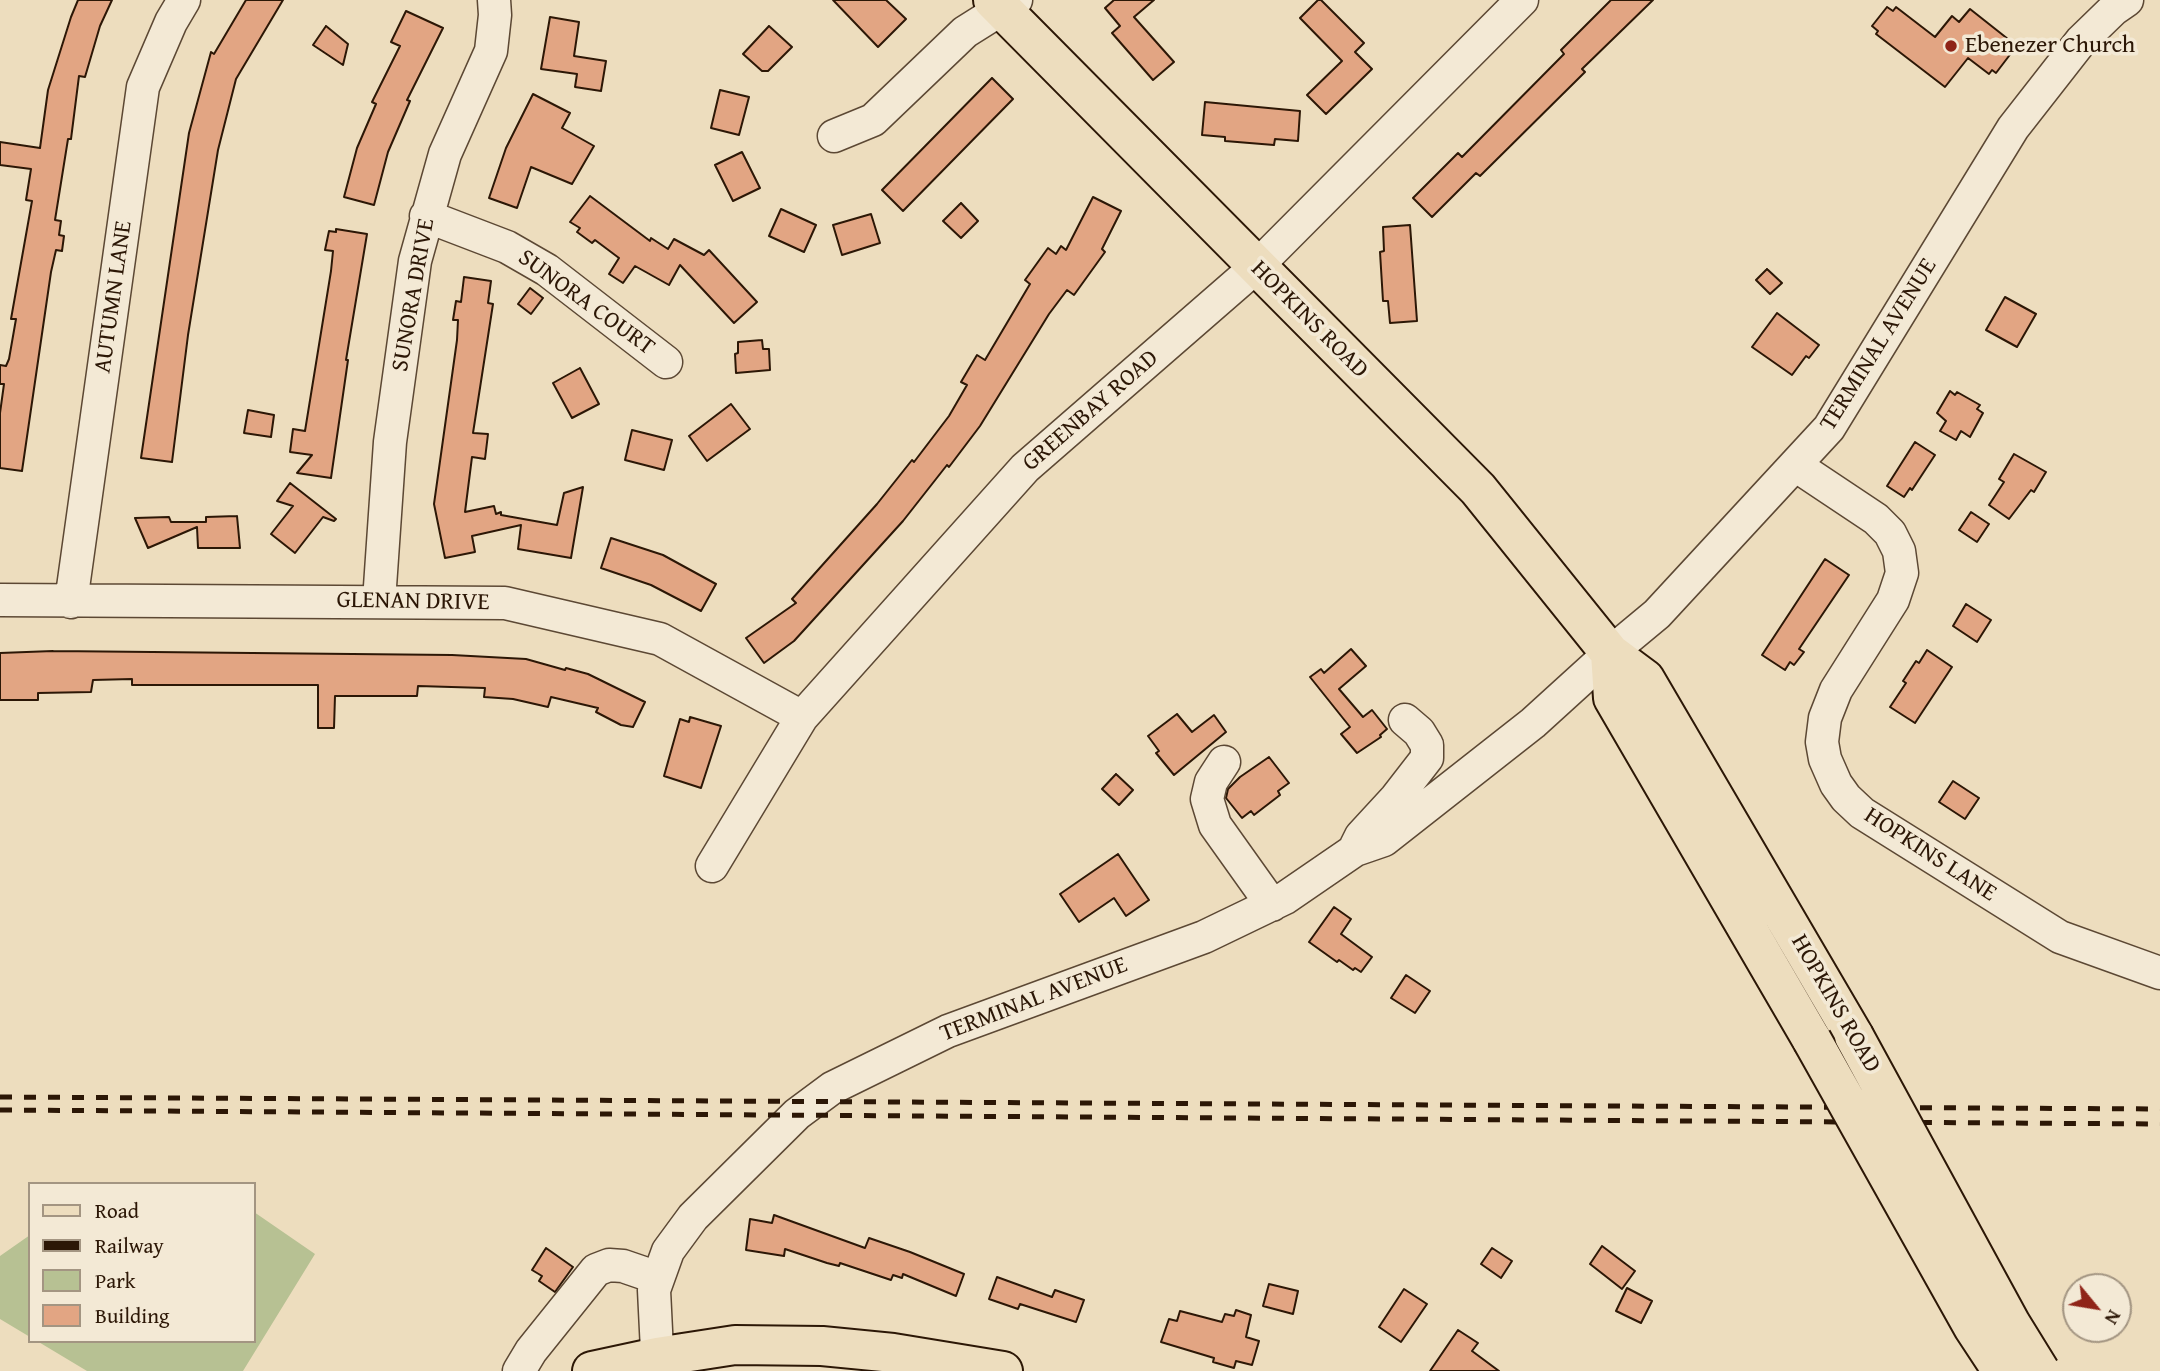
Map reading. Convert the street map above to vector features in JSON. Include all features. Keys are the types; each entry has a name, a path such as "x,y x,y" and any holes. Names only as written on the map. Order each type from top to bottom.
{"main road":[{"name":"HOPKINS ROAD","path":"1004,3 1256,267 1478,489 1610,653 1645,679 1854,1036 2011,1324 2040,1371"},
{"name":"HOPKINS ROAD","path":"1610,653 1613,698 1812,1040 1973,1327 2002,1371"},
{"path":"592,1371 658,1364 736,1345 822,1346 893,1353 1003,1371"}],"street":[{"name":"AUTUMN LANE","path":"71,602 143,87 171,22 184,0"},
{"name":"SUNORA DRIVE","path":"379,601 390,442 415,261 445,154 491,51 494,0"},
{"name":"GREENBAY ROAD","path":"712,866 802,717 1025,468 1256,267 1522,0"},
{"name":"TERMINAL AVENUE","path":"658,1364 654,1290 668,1251 693,1217 797,1114 832,1088 948,1031 1204,937 1286,898 1354,850 1384,840 1532,723 1657,614 1829,428 2013,128 2081,41 2127,0"},
{"path":"834,136 873,120 965,32 1004,3"},
{"name":"SUNORA COURT","path":"426,216 507,247 547,270 666,362"},
{"name":"HOPKINS LANE","path":"1795,465 1876,519 1890,533 1899,551 1902,573 1893,600 1836,690 1825,718 1822,742 1825,759 1841,791 1862,813 2060,937 2160,973"},
{"name":"GLENAN DRIVE","path":"0,600 505,603 660,639 802,717"},
{"path":"1354,850 1361,836 1396,798 1427,758 1427,745 1419,732 1405,720"},
{"path":"1224,762 1211,782 1207,799 1215,825 1272,905"},
{"path":"519,1371 531,1350 596,1270 609,1265 623,1266 658,1278"}],"green space":[{"path":"256,1213 315,1254 243,1371 87,1371 40,1343 256,1343"},
{"path":"28,1236 28,1336 0,1319 0,1256"}],"building":[{"path":"78,0 112,0 100,26 85,77 79,76 71,139 68,139 55,220 61,221 59,235 64,236 62,251 56,250 51,272 22,471 0,468 0,413 4,384 0,384 0,365 6,366 9,359 16,319 11,319 32,201 26,200 31,169 0,165 0,142 40,148 48,90"},
{"path":"246,0 283,0 236,79 218,150 188,335 172,462 141,458 189,133 211,52 214,54"},
{"path":"833,0 886,0 906,19 878,47"},
{"path":"1114,0 1154,0 1134,17 1174,62 1153,80 1112,33 1120,26 1105,8"},
{"path":"1318,0 1364,43 1355,52 1372,69 1326,114 1307,95 1342,61 1300,18"},
{"path":"1611,0 1653,0 1582,69 1585,72 1480,176 1476,173 1432,217 1413,198 1458,153 1462,157 1564,54 1561,50"},
{"name":"Ebenezer Church","path":"1887,7 1893,11 1896,7 1935,37 1952,16 1959,22 1970,9 2013,43 2007,49 2012,52 1996,73 1992,70 1989,74 1968,58 1945,87 1876,34 1878,31 1872,26"},
{"path":"406,11 443,28 407,100 410,101 388,152 374,205 344,197 357,148 376,104 372,102 400,46 391,42"},
{"path":"550,17 579,22 574,56 606,61 601,91 575,87 577,74 541,69"},
{"path":"326,26 348,44 343,65 313,45"},
{"path":"769,26 792,47 768,71 762,71 743,54"},
{"path":"992,78 1013,99 903,211 882,190"},
{"path":"720,90 749,97 739,135 711,128"},
{"path":"533,94 570,113 562,128 594,146 572,184 531,167 517,208 489,198 506,148"},
{"path":"1205,102 1300,111 1298,141 1275,139 1274,145 1225,141 1225,137 1202,135"},
{"path":"742,152 760,188 733,201 715,165"},
{"path":"590,196 650,241 651,238 668,249 674,239 704,255 709,250 757,302 734,323 680,265 669,285 635,266 623,283 609,274 619,258 595,240 592,243 577,232 580,228 570,222"},
{"path":"1093,197 1121,211 1102,249 1105,252 1074,295 1067,290 1049,314 980,426 949,467 947,465 903,521 794,641 764,663 746,638 796,603 792,599 877,504 912,460 914,462 949,416 967,385 961,382 977,355 985,360 1030,284 1025,280 1048,248 1056,254 1061,246 1066,250"},
{"path":"961,203 978,221 961,238 943,221"},
{"path":"781,209 816,225 804,252 769,236"},
{"path":"871,214 880,243 842,255 833,225"},
{"path":"1410,225 1417,321 1390,323 1388,301 1383,301 1380,252 1384,251 1383,227"},
{"path":"336,229 367,234 346,360 331,478 297,473 312,455 290,452 293,429 305,431 331,271 333,251 325,250 329,231 336,232"},
{"path":"1767,269 1782,283 1770,294 1756,280"},
{"path":"464,277 491,281 488,303 493,304 473,433 488,434 485,459 472,457 465,512 494,506 496,514 501,512 501,515 557,525 564,493 583,487 571,558 518,549 521,525 472,536 475,552 445,558 434,504 457,340 458,320 453,320 456,301 461,302"},
{"path":"530,288 543,298 531,314 518,304"},
{"path":"2005,297 2036,314 2017,347 1986,330"},
{"path":"1777,313 1819,345 1809,358 1806,356 1792,375 1752,347"},
{"path":"762,340 763,349 769,349 770,370 736,373 735,354 738,353 738,342"},
{"path":"580,368 599,404 572,418 553,383"},
{"path":"1950,391 1980,405 1977,409 1983,413 1970,437 1961,431 1956,440 1940,431 1946,421 1937,413"},
{"path":"731,404 750,429 707,461 689,436"},
{"path":"248,410 274,415 271,437 244,433"},
{"path":"632,430 672,440 664,470 625,460"},
{"path":"1915,442 1935,455 1912,490 1910,488 1904,497 1887,486"},
{"path":"2014,454 2046,472 2034,492 2031,490 2009,519 1989,505 2004,482 1999,479"},
{"path":"290,483 336,519 334,521 323,517 295,553 271,534 293,506 277,501"},
{"path":"1971,512 1989,524 1977,542 1959,530"},
{"path":"237,516 240,548 198,548 197,527 148,548 135,518 169,517 171,522 206,522 206,517"},
{"path":"611,538 663,555 716,584 701,611 651,585 601,568"},
{"path":"1825,559 1849,575 1799,649 1804,652 1794,665 1790,662 1785,670 1762,655"},
{"path":"1966,604 1991,620 1977,642 1953,626"},
{"path":"1351,649 1366,666 1339,689 1363,717 1372,710 1387,729 1381,737 1357,753 1341,734 1350,727 1310,677 1321,669 1324,673"},
{"path":"1927,650 1952,667 1915,723 1890,707 1906,683 1903,681"},
{"path":"53,651 452,655 526,659 588,674 645,702 633,727 621,725 596,712 598,708 551,697 548,707 513,699 484,697 485,688 418,686 417,696 335,696 334,728 318,728 318,685 132,685 132,679 93,680 91,692 38,693 38,700 0,700 0,653"},
{"path":"1177,714 1192,732 1214,715 1226,732 1174,775 1156,753 1159,751 1148,736"},
{"path":"690,717 721,726 701,788 664,776 680,719 689,722"},
{"path":"1269,757 1289,783 1278,791 1280,795 1254,815 1251,811 1242,818 1226,798 1228,789"},
{"path":"1116,774 1133,790 1119,805 1102,789"},
{"path":"1953,781 1979,798 1965,819 1939,802"},
{"path":"1118,854 1149,900 1126,916 1114,898 1079,922 1060,894"},
{"path":"1334,907 1351,919 1341,934 1372,957 1361,972 1339,960 1337,962 1309,942"},
{"path":"1406,975 1430,991 1415,1013 1391,998"},
{"path":"774,1215 865,1248 869,1238 964,1274 956,1296 903,1274 902,1278 893,1275 891,1280 785,1249 784,1256 746,1250 750,1219 772,1223"},
{"path":"1602,1246 1635,1271 1622,1289 1590,1264"},
{"path":"546,1248 573,1267 555,1292 539,1281 542,1276 532,1270"},
{"path":"1492,1248 1512,1261 1501,1278 1481,1264"},
{"path":"997,1277 1052,1297 1055,1290 1084,1300 1076,1322 1020,1304 1018,1309 989,1299"},
{"path":"1269,1284 1298,1291 1293,1314 1263,1306"},
{"path":"1627,1288 1652,1301 1641,1323 1616,1311"},
{"path":"1404,1289 1427,1304 1401,1342 1379,1327"},
{"path":"1236,1310 1251,1315 1246,1337 1259,1341 1252,1365 1236,1361 1234,1368 1213,1362 1214,1358 1161,1342 1169,1319 1177,1321 1180,1311 1222,1322 1225,1314 1234,1316"},
{"path":"1458,1330 1478,1343 1472,1351 1499,1371 1430,1371"}],"railway":[{"path":"0,1097 2160,1109"},
{"path":"0,1110 2160,1124"}],"place":[{"name":"Ebenezer Church","path":"1951,46"}]}
